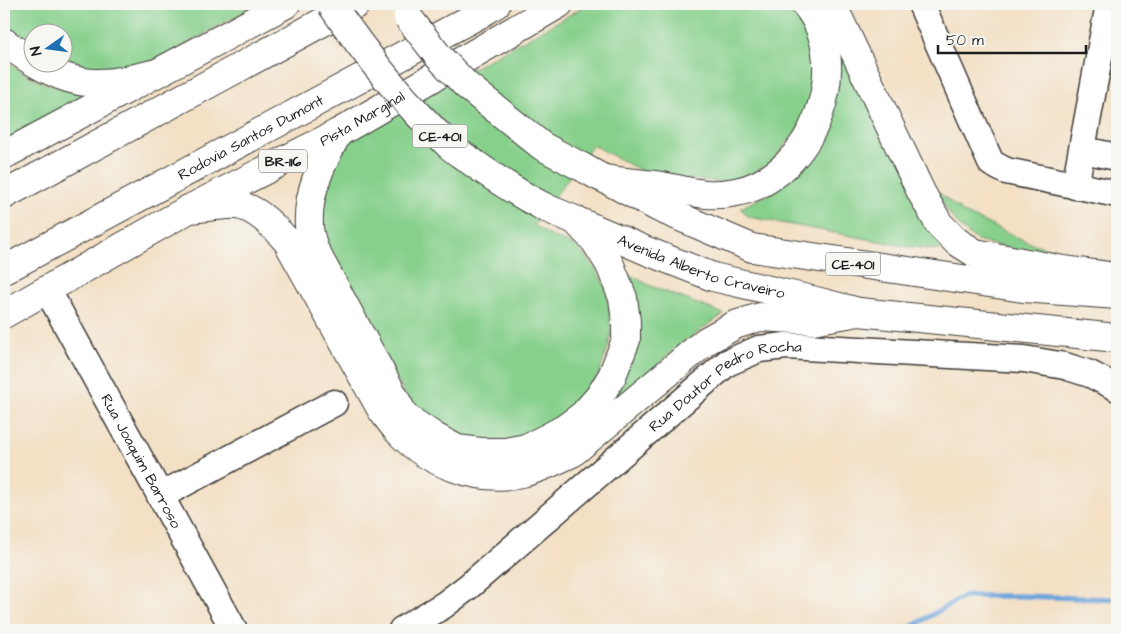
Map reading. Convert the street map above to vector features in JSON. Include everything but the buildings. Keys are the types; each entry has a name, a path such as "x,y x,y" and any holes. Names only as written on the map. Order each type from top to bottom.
{"main road":[{"path":"4,155 286,4"},
{"name":"Avenida Alberto Craveiro","path":"330,4 355,40 409,104 449,145 513,191 546,208 647,251 713,277 859,312 1117,338"},
{"path":"4,195 356,4"},
{"name":"Rodovia Santos Dumont","path":"4,270 496,4"},
{"name":"Pista Marginal","path":"4,314 48,291 189,209 338,133 559,4"},
{"path":"604,178 661,186 708,196 738,192 766,181 785,166 801,148 817,122 824,99 827,70 823,40 811,11 805,4"},
{"path":"832,4 921,192 940,224 956,241 975,252 1024,263 1109,276 1117,280"},
{"name":"CE-401","path":"403,10 439,57 466,85 542,146 659,208 752,248 1023,288 1117,295"},
{"path":"4,42 32,62 63,76 93,83 125,80 162,72"},
{"path":"338,133 319,169 309,205 308,228 314,249 405,417 435,438 457,448 482,452 506,452 526,448 564,429 583,415 599,397 612,376 626,340 623,298 610,265 595,241 575,220"},
{"path":"189,209 237,205 268,221 287,241 381,409 399,432 414,446 434,459 474,473 495,476 521,473 546,465 572,453 706,341 735,326 760,317 813,320 859,312"}],"street":[{"path":"921,4 991,163 1006,171 1117,194"},
{"path":"1075,186 1110,4"},
{"path":"1083,150 1117,157"},
{"name":"Rua Joaquim Barroso","path":"48,291 234,630"},
{"name":"Rua Doutor Pedro Rocha","path":"402,630 444,606 469,586 727,363 760,349 786,346 1024,359 1066,366 1090,374 1117,388"},
{"path":"160,496 334,403"}],"green space":[{"path":"4,4 258,4 154,62 131,69 75,69 72,67 72,22 22,22 22,45 4,28"},
{"path":"588,4 792,4 803,20 817,72 806,118 772,162 735,183 651,176 593,145 534,225 549,235 575,246 594,266 605,286 611,333 599,373 584,396 570,411 524,439 493,442 451,434 411,406 318,231 318,204 348,137"},
{"path":"829,25 945,244 939,250 905,246 749,217 740,208 775,191 808,159"},
{"path":"4,58 23,73 44,83 90,95 4,141"},
{"path":"937,191 964,213 1028,242 1074,256 1116,263 1108,267 980,242 954,220"},
{"path":"621,270 651,286 724,314 676,347 647,375 583,428 607,403"}],"waterway":[{"path":"906,630 964,596 1110,599"}]}
